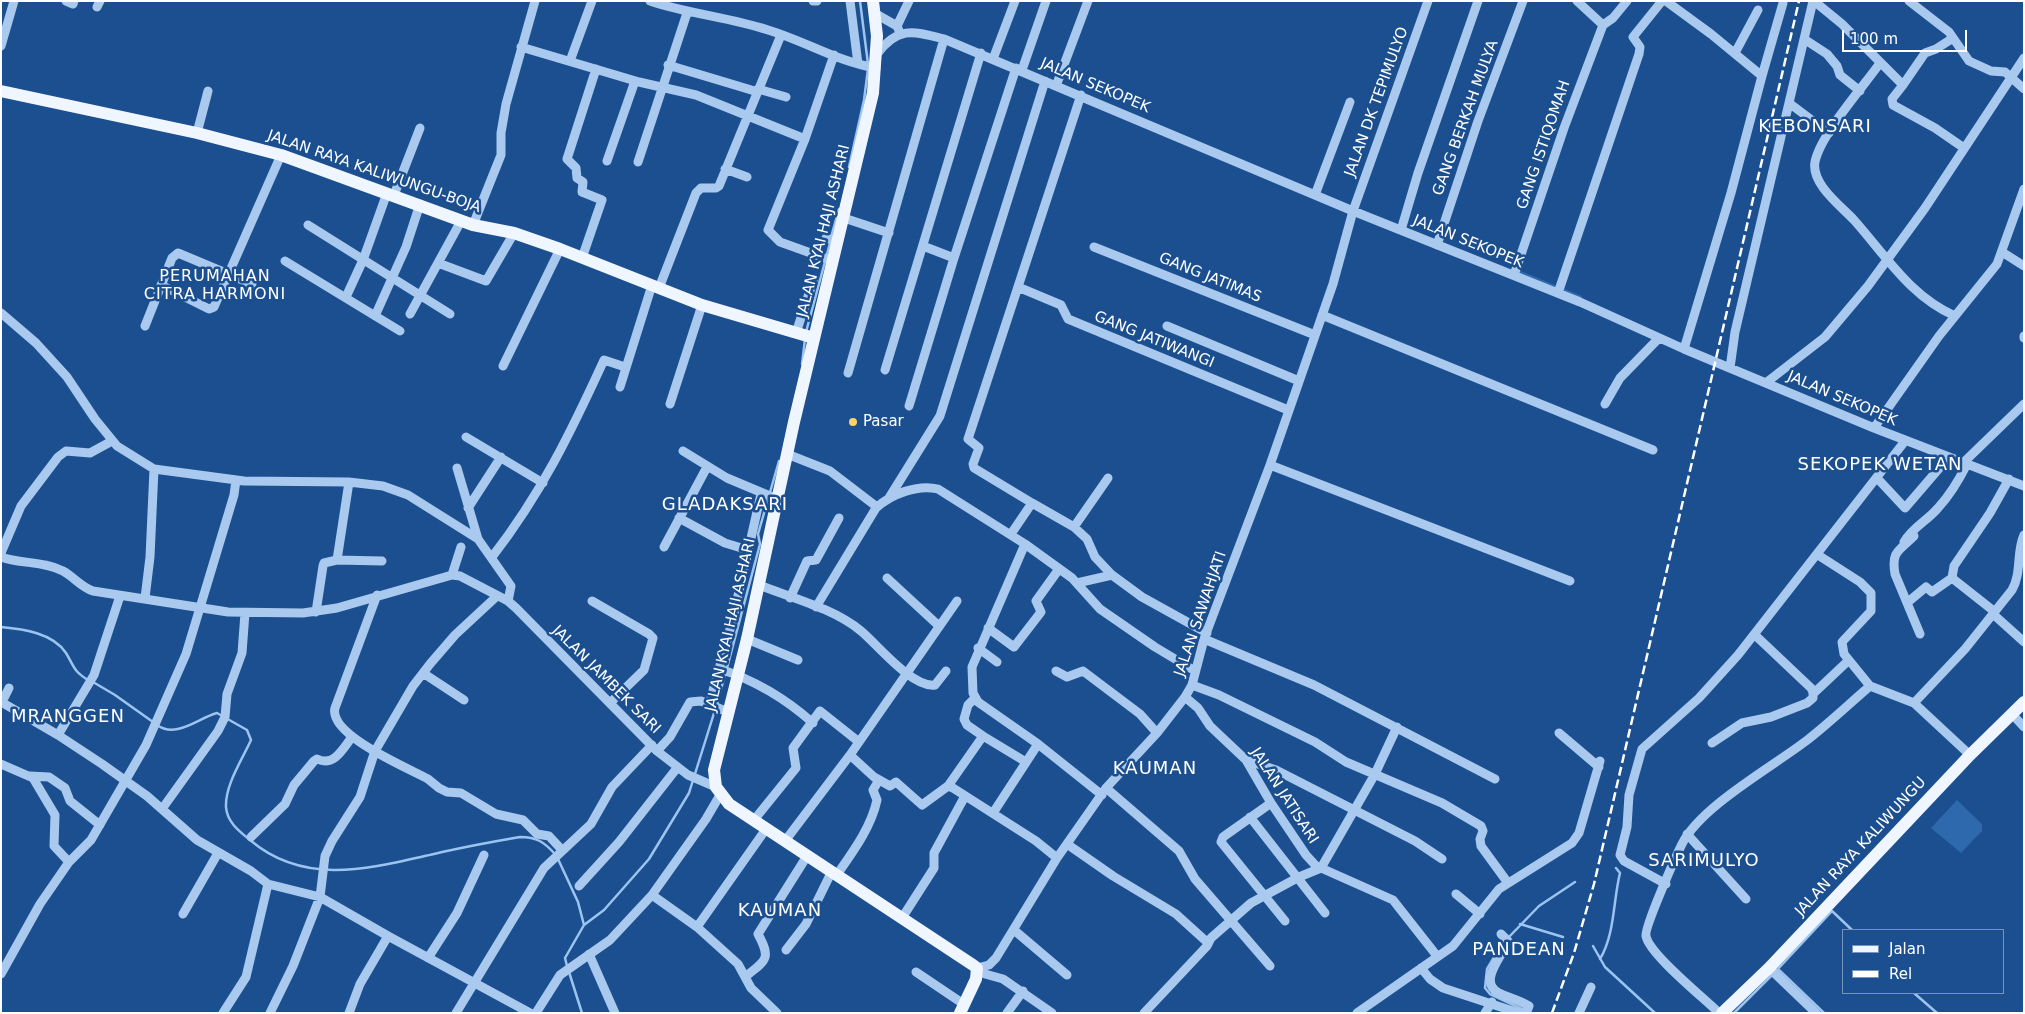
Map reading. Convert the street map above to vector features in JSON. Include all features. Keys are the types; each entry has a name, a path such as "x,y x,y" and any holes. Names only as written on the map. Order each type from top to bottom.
{"main road":[{"name":"JALAN KYAI HAJI ASHARI","path":"718,791 714,770 734,674 759,585 767,534 787,454 804,335 828,259 832,240 844,218 871,102 865,66 877,54 876,14 873,1"},
{"name":"JALAN RAYA KALIWUNGU-BOJA","path":"1,91 197,133 281,155 420,204 467,223 514,233 560,249 702,306 804,335"},
{"name":"JALAN RAYA KALIWUNGU","path":"1721,1013 1770,970 1970,755 2024,702"},
{"path":"718,791 729,804 977,970 963,1009"}],"street":[{"path":"1,46 14,1"},
{"path":"66,1 73,4 74,1"},
{"path":"410,314 438,263 467,223 501,154 502,124 535,1"},
{"path":"570,61 592,1"},
{"path":"650,1 687,12 751,25 781,34 834,56 865,66"},
{"path":"850,1 865,66"},
{"path":"877,54 898,29 909,1"},
{"path":"993,59 1015,1"},
{"path":"909,406 954,258 1019,69 1046,1"},
{"path":"1056,86 1088,1"},
{"name":"JALAN DK TEPIMULYO","path":"1353,211 1428,1"},
{"path":"1402,230 1418,173 1478,1"},
{"name":"GANG BERKAH MULYA","path":"1439,237 1478,121 1523,1"},
{"path":"1577,1 1603,25 1613,18 1627,1"},
{"path":"1558,293 1639,54 1640,47 1633,37 1662,1"},
{"path":"1666,1 1736,53 1762,76"},
{"path":"1730,368 1734,332 1814,1 1842,24 1903,85"},
{"path":"1909,1 1953,38 1969,60 1991,71 2002,71 2024,89"},
{"path":"1684,349 1693,326 1783,3"},
{"path":"1736,53 1758,10"},
{"path":"638,162 668,65 687,12"},
{"path":"876,14 898,29"},
{"name":"GANG ISTIQOMAH","path":"1514,275 1564,128 1603,25"},
{"name":"JALAN SEKOPEK","path":"898,29 944,39 981,53 1353,211 1402,230 1439,237 1514,275 1684,349 1905,441 2024,486"},
{"path":"620,387 625,367 655,287 692,199 701,188 718,188 781,34"},
{"path":"1953,38 1936,49 1925,53 1892,99 1893,105 1934,128 1964,148"},
{"path":"848,373 944,39"},
{"path":"1804,39 1826,54 1837,66 1840,75 1860,91"},
{"path":"521,48 635,81 696,95 746,117 805,139"},
{"path":"884,370 981,53"},
{"path":"828,259 780,242 768,231 805,139 834,56"},
{"path":"1767,382 1825,337 1886,261 1925,208 2024,58"},
{"path":"1880,63 1829,134 1815,163 1818,178 1833,201 1855,221 1886,261 1932,304 1955,316"},
{"path":"668,65 786,97"},
{"path":"582,258 602,200 582,192 583,183 577,178 576,168 568,159 596,69"},
{"path":"607,161 635,81"},
{"path":"816,607 877,508 889,498 940,416 1045,81"},
{"path":"197,133 208,91"},
{"path":"1081,95 968,439 979,448 973,464 974,468 1074,527 1087,539 1095,557 1112,575 1142,597 1206,636 1314,685 1495,779"},
{"path":"1315,195 1350,102"},
{"path":"1789,103 1829,134"},
{"path":"346,297 420,128"},
{"path":"161,284 212,309 229,275 281,155"},
{"path":"726,169 748,177"},
{"path":"1874,428 1955,316 1994,268 2002,252 2024,189"},
{"path":"375,316 406,247 420,204"},
{"name":"JALAN SAWAHJATI","path":"977,970 989,965 996,958 1066,844 1104,792 1157,733 1185,698 1192,685 1206,636 1270,465 1322,315 1353,211"},
{"path":"844,218 889,233"},
{"path":"308,225 450,314"},
{"path":"438,263 486,281 514,233"},
{"path":"923,246 954,258"},
{"name":"GANG JATIMAS","path":"1094,247 1315,335"},
{"path":"503,366 560,249"},
{"path":"2002,252 2024,266"},
{"path":"145,326 172,258 178,253 252,284"},
{"path":"285,261 400,331"},
{"path":"804,335 815,302 814,278"},
{"name":"GANG JATIWANGI","path":"1018,287 1061,305 1068,318 1288,410"},
{"path":"670,404 702,306"},
{"path":"1,314 36,343 68,377 95,420 112,441 154,469 236,480 349,482 383,486 408,495 478,539 511,586 508,601 468,580 452,575 337,608 316,612 245,613 120,596 87,589 64,571 41,564 1,557"},
{"path":"1322,315 1653,450"},
{"path":"1167,326 1299,380"},
{"path":"1605,404 1620,378 1659,338"},
{"path":"492,557 543,483 575,425 604,360 625,367"},
{"path":"1904,545 1912,530 1937,509 1958,482 1966,464 2024,404"},
{"path":"466,437 543,483"},
{"path":"1,553 20,506 58,457 66,451 90,454 112,441"},
{"path":"1666,884 1624,861 1620,855 1627,827 1629,795 1640,755 1652,739 1706,690 1755,635 1905,441"},
{"path":"683,451 706,467 761,494 775,498"},
{"path":"787,454 830,471 877,508"},
{"path":"468,508 501,457"},
{"path":"1877,478 1905,508 1948,458"},
{"path":"1270,465 1570,581"},
{"path":"664,547 706,467"},
{"path":"456,468 478,539"},
{"path":"145,598 150,557 154,469"},
{"path":"1074,527 1108,478"},
{"path":"1908,602 1922,588 1926,587 1932,592 1952,578 1954,566 1990,514 2009,479"},
{"path":"1,974 40,904 69,862 91,840 126,781 158,718 180,670 234,495 236,480"},
{"path":"337,560 349,482"},
{"path":"889,498 927,486 938,488 1011,534 1077,584 1089,600 1100,609 1155,647 1195,671"},
{"path":"711,706 761,494"},
{"path":"1011,534 1032,503"},
{"path":"679,518 725,543 748,550"},
{"path":"790,598 807,561 816,560 839,518"},
{"path":"756,530 767,534"},
{"path":"1914,703 1965,649 2016,584 2019,549 2024,535"},
{"path":"1914,536 1895,554 1893,564 1895,574 1920,634"},
{"path":"1025,544 978,648 972,667 976,698 1104,792 1180,851 1195,879 1270,966"},
{"path":"452,575 461,547"},
{"path":"1818,555 1860,582 1871,593 1871,611 1842,642 1844,654 1870,686 1914,703 1970,755"},
{"path":"316,612 321,570 324,563 337,560 382,560"},
{"path":"988,628 1014,647 1041,612 1036,601 1059,569"},
{"path":"1077,584 1112,575"},
{"path":"887,578 939,626"},
{"path":"1952,578 1971,590 2024,642"},
{"path":"759,585 816,607 860,630 920,682 931,686 938,682 946,671"},
{"path":"377,595 334,713 340,726 352,738 428,779 445,791 461,793 496,814 523,820 538,834 549,836 561,851"},
{"path":"58,735 89,687 120,596"},
{"path":"270,1013 292,966 320,897 323,862 332,841 362,793 375,751 412,686 455,635 497,596"},
{"path":"785,841 859,742 957,600"},
{"name":"JALAN JAMBEK SARI","path":"508,601 654,748 677,768 718,791"},
{"path":"592,601 653,638 644,670 610,704"},
{"path":"736,605 751,609"},
{"path":"162,809 218,731 225,717 227,694 242,653 245,613"},
{"path":"732,622 744,638 798,660"},
{"path":"1755,635 1814,693"},
{"path":"726,645 744,638"},
{"path":"978,648 997,662"},
{"path":"1712,743 1742,722 1771,718 1811,701 1814,693 1849,660"},
{"path":"720,669 777,696 813,723"},
{"path":"1056,671 1067,677 1083,671 1140,714 1157,733"},
{"path":"423,673 464,700"},
{"path":"1192,685 1219,695 1315,742 1346,762 1442,803 1481,826 1483,831 1481,846 1508,883"},
{"path":"1721,1013 1667,964 1650,946 1645,935 1649,918 1687,834 1704,815 1805,742 1870,686"},
{"path":"9,688 2,702 58,735 126,781 197,840 242,865 268,884 320,897 530,1013"},
{"path":"976,698 968,705 964,720 967,725 1026,762"},
{"name":"JALAN JATISARI","path":"1185,698 1198,708 1210,726 1246,760 1270,803 1306,855 1320,868"},
{"path":"456,1013 540,875 553,858 591,824 612,787 654,748 670,737 690,702 697,700 726,711"},
{"path":"754,820 796,768 792,749 820,711 859,742"},
{"path":"2012,714 2024,727"},
{"path":"1144,1013 1208,943 1251,903 1265,897 1298,877 1320,868 1375,774 1397,727"},
{"path":"1357,1013 1453,946 1498,889 1567,847 1576,838 1600,764 1560,733"},
{"path":"850,754 879,780 890,786 896,782 922,805 948,786 983,736"},
{"path":"252,837 285,804 294,785 314,761 317,759 324,763 333,760 352,738"},
{"path":"993,814 1038,744"},
{"path":"1246,760 1276,770 1416,842 1442,859"},
{"path":"1,764 30,776 49,777 68,792 70,801 100,825"},
{"path":"579,886 619,842 677,768"},
{"path":"30,776 55,815 54,846 69,862"},
{"path":"786,950 806,924 833,875 860,840 878,800 873,790 879,780"},
{"path":"948,786 1057,858"},
{"path":"536,1013 560,975 610,940 652,895 706,819 718,791"},
{"path":"902,918 934,868 934,853 965,796"},
{"path":"1270,803 1223,837 1220,842 1285,921"},
{"path":"1250,816 1325,913"},
{"path":"697,927 766,829"},
{"path":"1687,834 1746,899"},
{"path":"1066,844 1113,876 1176,914 1208,943"},
{"path":"183,914 218,853"},
{"path":"428,958 457,913 484,855"},
{"path":"746,976 760,964 766,955 766,949 758,932 770,918 807,856"},
{"path":"1320,868 1393,900 1437,956"},
{"path":"223,1013 246,977 268,884"},
{"path":"1456,894 1480,914"},
{"path":"652,895 697,927 738,964 757,994 778,1013"},
{"path":"1014,930 1067,975"},
{"path":"349,1013 360,984 388,936"},
{"path":"1421,968 1430,979 1444,988 1524,1012 1529,1006 1499,993 1490,983 1505,937"},
{"path":"589,954 615,1013"},
{"path":"977,970 1003,979 1023,991 1052,1013"},
{"path":"1770,970 1816,1013"},
{"path":"916,972 963,1009"},
{"path":"1579,1013 1591,987"},
{"path":"1007,1013 1023,991"},
{"path":"1485,1013 1492,1002"}],"shaded area":[{"path":"1516,269 1582,296 1580,302 1514,275"},
{"path":"1957,800 1982,824 1982,831 1961,853 1931,828"}],"waterway":[{"path":"860,1 868,64"},
{"path":"849,167 864,100 868,69"},
{"path":"831,237 839,209"},
{"path":"806,332 830,243"},
{"path":"802,364 805,339"},
{"path":"727,668 760,544 758,534 779,461"},
{"path":"1,627 37,633 53,641 66,653 77,671 88,680"},
{"path":"717,705 725,674"},
{"path":"93,682 153,722"},
{"path":"567,966 565,958 584,925 604,910 649,859 689,793 715,710"},
{"path":"157,725 164,729 179,729 217,713 247,730 251,740 231,781 226,799 227,812 234,826 250,840 271,855 293,864 316,869 363,868 520,837 540,841 555,854"},
{"path":"558,859 578,902 584,925"},
{"path":"1600,959 1611,928 1620,873 1616,868"},
{"path":"1507,939 1539,906 1575,882"},
{"path":"1776,971 1832,911 1851,929"},
{"path":"1520,924 1563,937"},
{"path":"1593,946 1605,967 1655,1013"},
{"path":"1499,949 1487,969 1485,988 1490,994 1522,1009"},
{"path":"1778,969 1824,1013"},
{"path":"569,972 582,1013"},
{"path":"1734,1013 1772,975"},
{"path":"1915,994 1937,1013"}],"railway":[{"path":"1552,1013 1574,953 1594,884 1799,1"}],"place":[{"name":"Pasar","path":"853,422"}],"district":[{"name":"KEBONSARI","path":"1815,127"},
{"name":"PERUMAHAN CITRA HARMONI","path":"215,286"},
{"name":"SEKOPEK WETAN","path":"1880,465"},
{"name":"GLADAKSARI","path":"725,505"},
{"name":"MRANGGEN","path":"68,717"},
{"name":"KAUMAN","path":"1155,769"},
{"name":"SARIMULYO","path":"1704,861"},
{"name":"KAUMAN","path":"780,911"},
{"name":"PANDEAN","path":"1519,950"}]}
